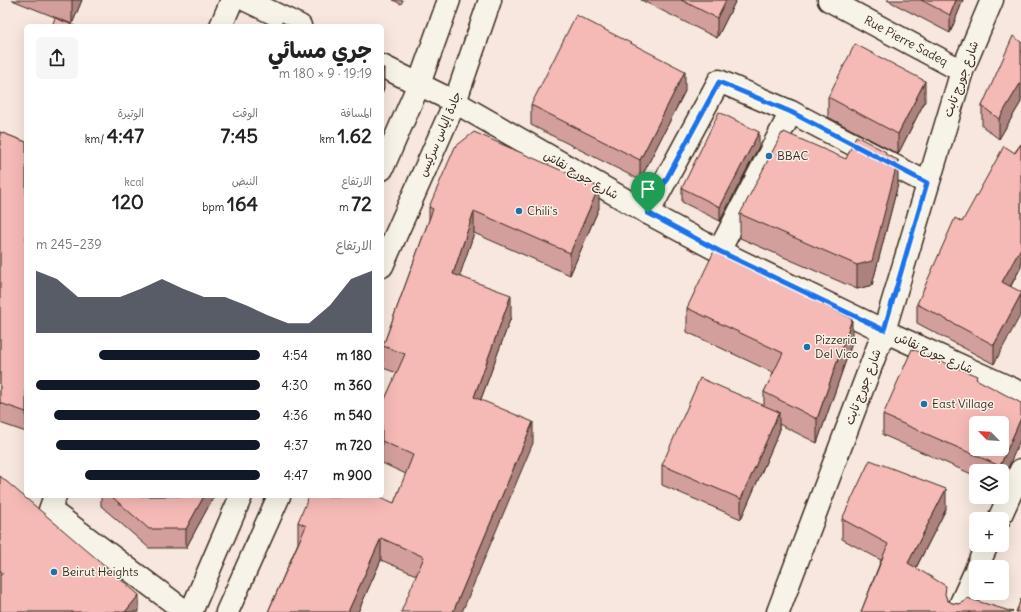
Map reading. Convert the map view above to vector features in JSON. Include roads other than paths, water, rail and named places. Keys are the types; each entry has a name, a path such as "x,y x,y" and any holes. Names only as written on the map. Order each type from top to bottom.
{"street":[{"path":"222,24 232,0"},
{"path":"246,0 296,24"},
{"path":"384,164 419,84 449,0"},
{"name":"جادة إلياس سركيس","path":"384,262 455,102 490,0"},
{"name":"Rue Pierre Sadeq","path":"829,0 962,71"},
{"name":"شارع جورج تابت","path":"778,612 884,330 927,183 962,71 992,0"},
{"name":"شارع جورج نقاش","path":"384,67 455,102 648,213 719,251 884,330 1021,393"},
{"path":"648,213 719,82 791,112 927,183"},
{"path":"719,251 791,112"},
{"path":"1002,512 1021,470"},
{"path":"191,612 240,498"},
{"path":"227,612 278,498"},
{"path":"52,503 186,612"},
{"path":"957,612 969,586"}],"place":[{"name":"BBAC","path":"769,156"},
{"name":"Chili's","path":"519,211"},
{"name":"Pizzeria Del Vico","path":"807,347"},
{"name":"East Village","path":"924,404"},
{"name":"Beirut Heights","path":"54,572"}]}
